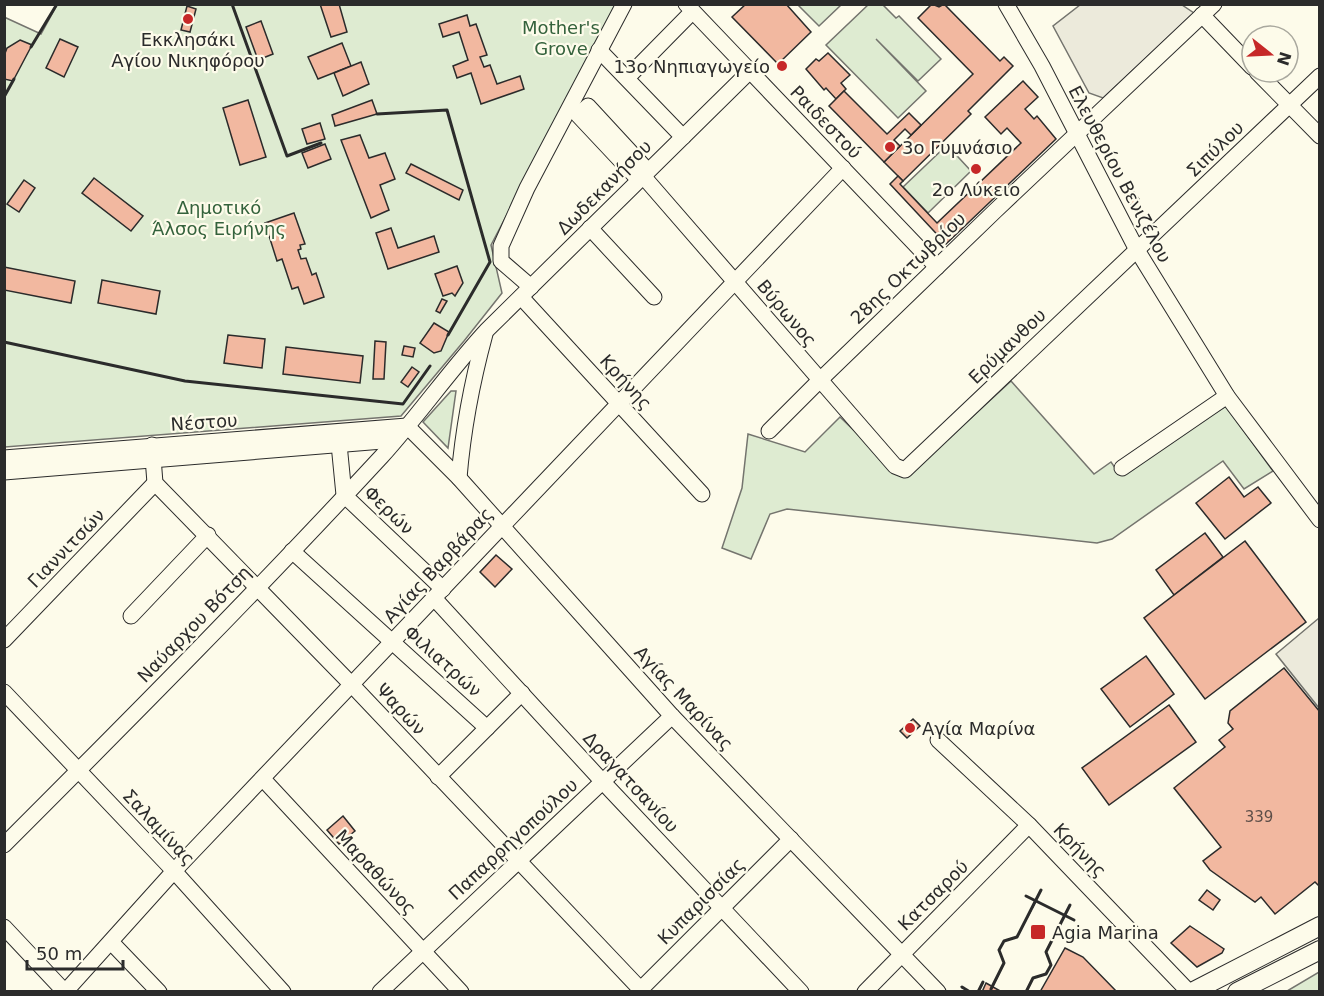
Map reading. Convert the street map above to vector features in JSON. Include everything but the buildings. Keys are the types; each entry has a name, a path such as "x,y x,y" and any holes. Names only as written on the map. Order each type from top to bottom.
{"main road":[{"path":"1190,992 1320,926"},
{"path":"1238,992 1320,951"}],"street":[{"name":"Κρήνης","path":"624,4 599,50 578,106 527,188 501,246 501,261 619,403 702,494"},
{"name":"Ελευθερίου Βενιζέλου","path":"1006,4 1042,66 1137,250 1227,396 1320,520"},
{"path":"627,78 689,8"},
{"name":"Ραιδεστού","path":"689,8 937,267"},
{"path":"1208,10 1240,51"},
{"name":"28ης Οκτωβρίου","path":"769,431 937,267 1208,10"},
{"path":"599,50 683,137"},
{"name":"Δωδεκανήσου","path":"407,426 448,373 486,330 750,71"},
{"name":"Σιπύλου","path":"1137,250 1320,76"},
{"path":"1269,84 1320,136"},
{"name":"Βύρωνος","path":"578,106 588,106 643,176 819,381 895,466 905,470"},
{"name":"Αγίας Βαρβάρας","path":"65,991 174,871 843,168"},
{"path":"590,228 654,297"},
{"name":"Ερύμανθου","path":"905,470 1137,250"},
{"path":"459,478 467,412 486,330"},
{"path":"1122,468 1227,396"},
{"name":"Ναύαρχου Βότση","path":"4,845 292,551 407,426"},
{"name":"Νέστου","path":"4,472 153,453 407,426"},
{"name":"Αγίας Μαρίνας","path":"407,426 459,478 672,716 938,992"},
{"name":"Νέστου","path":"4,458 153,453 395,440"},
{"name":"Φερών","path":"339,444 344,495 439,593"},
{"path":"153,453 155,483"},
{"name":"Ψαρών","path":"155,483 352,685 640,991"},
{"name":"Γιαννιτσών","path":"4,640 155,483"},
{"path":"130,616 207,535"},
{"name":"Φιλιατρών","path":"292,551 488,728"},
{"name":"Δραγατσανίου","path":"439,593 522,693 602,782 723,907 801,992"},
{"name":"Σαλαμίνας","path":"4,692 174,871 283,992"},
{"path":"438,777 522,693"},
{"name":"Παπαρρηγοπούλου","path":"380,992 672,716"},
{"name":"Κρήνης","path":"938,740 1029,825 1190,992"},
{"name":"Μαραθώνος","path":"262,779 461,992"},
{"name":"Κατσαρού","path":"865,992 1029,825"},
{"name":"Κυπαρισσίας","path":"640,991 791,839"},
{"path":"4,927 65,991"},
{"path":"111,942 159,992"},
{"path":"1222,975 1231,992"}],"green space":[{"path":"869,4 883,5 896,18 899,16 941,59 918,81 876,39 926,91 898,118 826,45"},
{"name":"Δημοτικό Άλσος Ειρήνης","path":"57,5 617,5 491,245 502,293 401,416 5,447 4,17 41,34"},
{"path":"798,5 841,5 819,26"},
{"path":"947,145 971,171 928,213 903,187"},
{"path":"1011,381 1094,474 1111,462 1118,472 1226,406 1273,471 1244,489 1223,461 1112,539 1097,543 787,509 770,514 751,559 722,548 742,488 748,434 805,452 840,417 900,475 909,475"},
{"path":"451,391 456,391 448,448 423,422"},
{"path":"1319,972 1319,991 1287,991"}],"shaded area":[{"path":"1080,5 1182,5 1194,13 1103,98 1089,93 1053,26"},
{"path":"1319,618 1319,708 1276,654"}],"fence":[{"path":"1017,937 1036,901"},
{"path":"1046,952 1064,916"},
{"path":"991,990 1004,963"},
{"path":"1026,992 1033,978"}],"wall":[{"path":"31,47 57,4"},
{"path":"232,4 287,156 321,143"},
{"path":"4,97 14,79"},
{"path":"377,114 447,110 490,262 448,335"},
{"path":"4,342 185,381 403,404 430,366"},
{"path":"991,989 1004,963 999,950 1004,941 1017,937 1041,890"},
{"path":"1026,896 1074,920"},
{"path":"1026,992 1033,978 1046,974 1051,965 1046,952 1070,905"},
{"path":"978,992 983,982"},
{"path":"962,987 970,992"}],"place":[{"name":"Εκκλησάκι Αγίου Νικηφόρου","path":"188,19"},
{"name":"13ο Νηπιαγωγείο","path":"782,66"},
{"name":"3ο Γυμνάσιο","path":"890,147"},
{"name":"2ο Λύκειο","path":"976,169"},
{"name":"Αγία Μαρίνα","path":"910,728"},
{"name":"Agia Marina","path":"1038,932"}],"park label":[{"name":"Mother's Grove","path":"561,37"}]}
